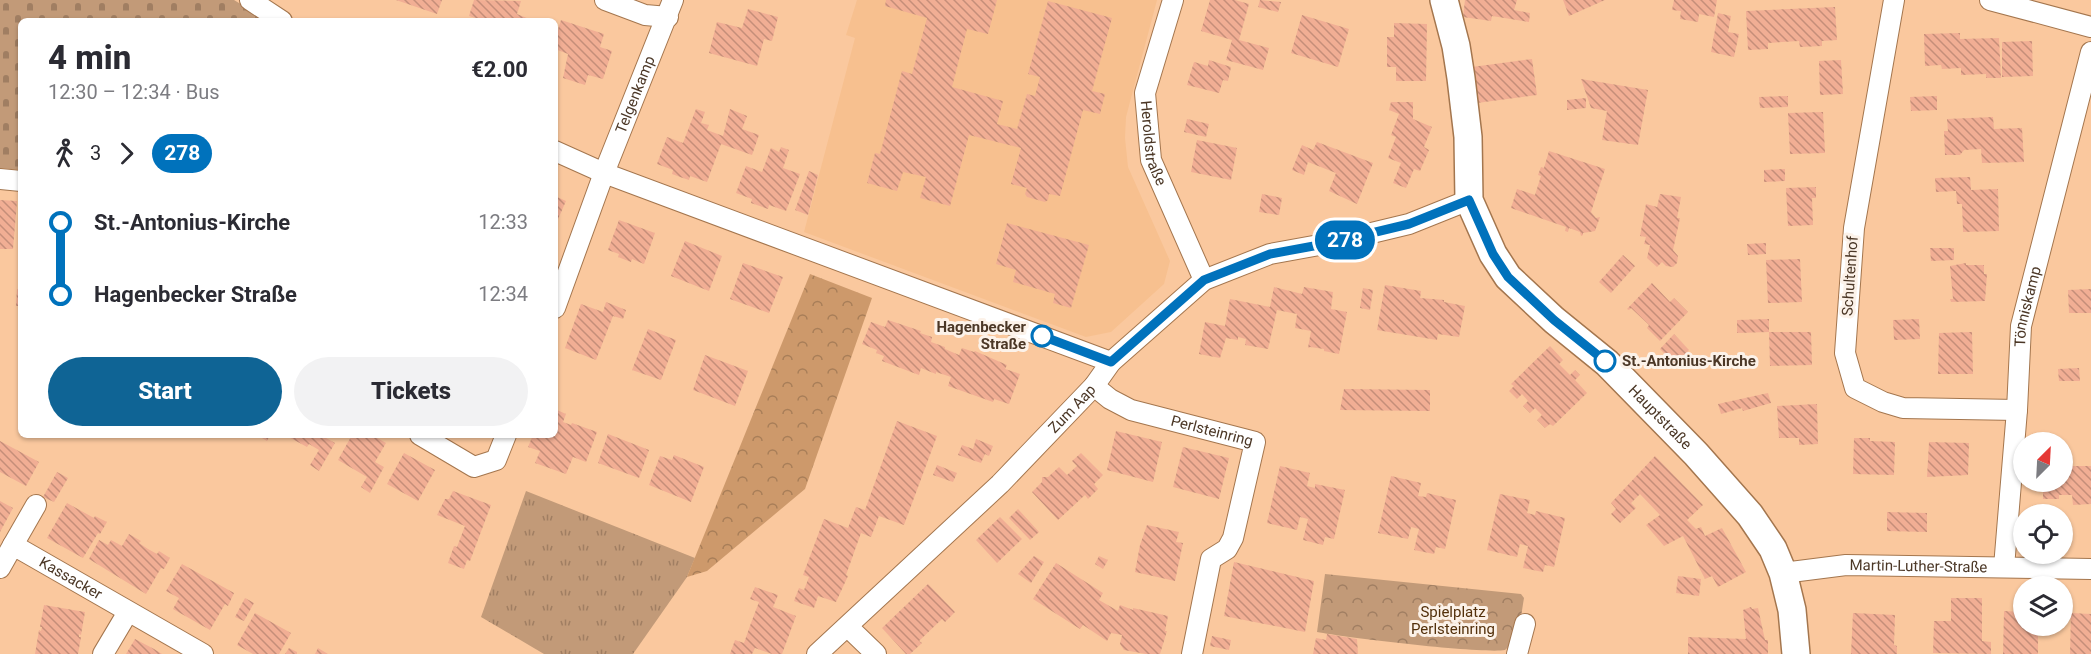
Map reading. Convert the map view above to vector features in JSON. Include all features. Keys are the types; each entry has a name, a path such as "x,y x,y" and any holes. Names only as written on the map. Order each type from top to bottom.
{"main road":[{"name":"Hauptstraße","path":"1444,0 1461,78 1468,137 1469,200 1493,254 1508,277 1554,320 1607,363 1696,454 1758,526 1773,549 1783,573 1792,610 1796,654"}],"street":[{"path":"250,0 277,18"},
{"name":"Telgenkamp","path":"605,0 645,15 670,8"},
{"name":"Heroldstraße","path":"1173,0 1145,93 1151,160 1204,280"},
{"name":"Schultenhof","path":"1894,0 1854,228 1845,353 1855,388 1883,402 1903,408 2017,410"},
{"path":"1990,0 2091,27"},
{"name":"Telgenkamp","path":"558,300 603,173 670,8"},
{"name":"Tönniskamp","path":"2004,567 2017,410 2021,326 2091,52"},
{"path":"558,152 603,173 1111,362"},
{"path":"0,179 18,181"},
{"name":"Zum Aap","path":"817,654 1000,484 1094,386 1111,362 1204,280 1270,254 1330,243 1409,224 1469,200"},
{"name":"Perlsteinring","path":"1094,386 1110,399 1131,410 1255,442 1233,538 1227,549 1211,560 1192,654"},
{"path":"425,438 474,467 496,460 505,438"},
{"path":"0,568 36,505"},
{"name":"Kassacker","path":"13,545 202,654"},
{"name":"Martin-Luther-Straße","path":"1783,573 1846,565 2091,569"},
{"path":"103,654 128,612"},
{"path":"1517,654 1525,624"},
{"path":"848,627 876,654"}],"shaded area":[{"path":"857,0 1157,0 1126,117 1125,138 1128,167 1170,261 1164,284 1111,332 1086,337 804,232 855,38 846,35"}],"green space":[{"path":"0,0 234,0 263,18 18,18 18,170 0,168"},
{"path":"810,274 872,298 805,489 707,571 687,577"},
{"path":"526,491 695,558 687,577 633,654 544,654 481,617"},
{"name":"Spielplatz Perlsteinring","path":"1325,574 1521,594 1524,598 1519,626 1514,639 1505,650 1492,651 1415,645 1317,632"}],"building":[{"path":"396,0 442,0 437,14"},
{"path":"474,0 521,1 517,14 527,18 475,18 469,16"},
{"path":"886,0 997,0 988,34 967,29 952,87 1003,101 997,124 1017,129 1027,94 1035,96 1040,77 1028,74 1048,1 1112,18 1092,91 1105,94 1100,114 1083,110 1060,196 1049,194 1045,202 1027,197 1025,194 1027,188 1011,184 1021,148 969,135 950,206 920,198 926,177 903,172 897,191 867,183 875,153 880,154 902,71 912,74 927,18 885,6"},
{"path":"1210,0 1235,0 1249,4 1239,40 1269,48 1263,70 1226,60 1232,40 1201,31"},
{"path":"1260,0 1281,2 1278,12 1258,7"},
{"path":"1465,0 1517,0 1514,10 1530,13 1529,22 1492,16 1491,21 1463,17"},
{"path":"1563,0 1605,0 1569,16"},
{"path":"1674,0 1717,0 1714,17 1699,14 1698,22 1680,19 1681,11 1672,10"},
{"path":"1835,7 1837,40 1822,41 1822,46 1800,47 1799,41 1768,43 1768,49 1748,50 1746,11"},
{"path":"748,9 778,17 772,41 764,39 757,66 709,53 717,22 742,28"},
{"path":"1718,13 1731,16 1728,32 1739,34 1734,57 1711,52"},
{"path":"1302,15 1349,29 1338,67 1291,53"},
{"path":"561,20 604,34 600,47 612,51 603,79 588,75 585,85 563,78 568,54 558,50 558,30"},
{"path":"1394,23 1427,24 1426,81 1396,81 1396,67 1387,67 1387,37 1394,37"},
{"path":"1960,33 1960,39 1999,38 2001,78 1986,78 1986,74 1961,75 1961,68 1942,69 1941,65 1925,66 1924,34"},
{"path":"2032,41 2033,76 2002,77 2002,42"},
{"path":"1532,59 1537,95 1477,103 1472,67"},
{"path":"1209,60 1231,67 1228,81 1223,80 1219,93 1187,85 1194,62 1208,66"},
{"path":"1841,60 1843,94 1820,95 1819,61"},
{"path":"1581,79 1648,90 1638,145 1602,140 1607,111 1591,108"},
{"path":"1788,96 1788,107 1760,108 1759,97"},
{"path":"1937,96 1937,110 1911,111 1910,97"},
{"path":"1586,98 1586,108 1567,110 1567,100"},
{"path":"1391,102 1413,102 1413,119 1432,127 1424,147 1429,150 1420,171 1414,169 1406,188 1393,183 1401,163 1388,158 1396,137 1391,135 1399,114 1389,110"},
{"path":"696,109 705,112 701,123 709,125 707,130 723,136 730,109 747,116 742,129 759,135 752,155 721,144 707,182 690,176 689,180 680,177 672,174 673,170 657,164 667,137 683,143"},
{"path":"1823,112 1825,153 1790,154 1788,113"},
{"path":"1993,117 1994,129 2022,128 2024,162 1982,163 1981,149 1964,150 1960,155 1945,155 1944,131 1948,131 1947,119"},
{"path":"1187,119 1209,124 1206,137 1184,132"},
{"path":"1197,140 1237,148 1231,180 1191,172"},
{"path":"1317,142 1373,163 1357,204 1329,191 1336,173 1308,162 1304,175 1292,170 1302,145 1313,150"},
{"path":"781,147 789,150 783,168 800,174 786,211 769,205 768,209 751,203 752,199 736,193 746,166 762,172 771,148 779,152"},
{"path":"1549,151 1605,169 1591,212 1596,218 1600,217 1595,231 1583,233 1581,236 1580,232 1569,228 1568,232 1565,231 1566,227 1511,208 1517,189 1535,195 1541,176 1538,175 1541,167 1544,168"},
{"path":"1785,169 1785,181 1764,182 1764,170"},
{"path":"809,171 818,175 808,215 795,210"},
{"path":"1970,177 1971,190 1998,189 1999,231 1963,232 1962,204 1957,204 1956,191 1936,192 1935,178"},
{"path":"1816,187 1816,198 1812,198 1813,225 1788,226 1786,188"},
{"path":"1262,194 1282,198 1279,215 1259,212"},
{"path":"1660,194 1681,197 1677,218 1680,218 1673,250 1678,256 1677,263 1673,267 1666,266 1662,262 1657,267 1647,258 1650,245 1644,244 1646,237 1640,236 1646,204 1657,207"},
{"path":"558,197 566,201 558,219"},
{"path":"0,200 17,201 13,249 0,249"},
{"path":"619,220 655,233 644,264 618,257 619,254 608,250"},
{"path":"1007,223 1089,245 1071,308 1053,303 1055,294 1013,282 1016,270 996,264"},
{"path":"685,241 722,256 709,291 671,276"},
{"path":"1766,243 1766,254 1748,255 1747,244"},
{"path":"1930,248 1954,248 1954,260 1931,261"},
{"path":"1623,255 1635,266 1611,293 1599,282"},
{"path":"1800,259 1802,302 1768,303 1766,260"},
{"path":"743,263 783,277 769,313 730,299"},
{"path":"1966,263 1966,265 1984,265 1984,274 1987,274 1985,301 1951,302 1950,299 1953,299 1950,266"},
{"path":"1652,283 1670,302 1674,298 1688,312 1660,341 1647,328 1649,325 1631,308 1627,309"},
{"path":"1385,285 1421,291 1420,298 1444,300 1444,302 1465,306 1459,337 1438,334 1437,340 1377,330"},
{"path":"1274,287 1302,294 1304,287 1333,292 1331,309 1347,312 1339,354 1324,351 1324,349 1308,348 1311,331 1295,328 1297,314 1277,310 1268,349 1245,345 1246,339 1238,337 1238,340 1226,338 1220,358 1199,354 1205,322 1225,326 1230,299 1270,307"},
{"path":"1363,288 1373,290 1370,310 1360,308"},
{"path":"17,289 18,306 16,306"},
{"path":"2091,289 2091,313 2069,313 2068,290"},
{"path":"606,302 626,310 623,319 613,316 596,360 565,348 581,304 603,312"},
{"path":"1769,319 1769,332 1737,333 1737,320"},
{"path":"1919,319 1920,339 1894,340 1893,320"},
{"path":"888,320 921,331 920,333 932,337 931,342 959,355 962,348 975,351 1007,365 1005,369 1020,374 1009,404 994,399 993,402 948,386 951,377 921,368 919,375 882,361 884,356 876,353 877,350 862,344 871,322 885,327"},
{"path":"648,329 676,340 661,380 632,370"},
{"path":"1769,332 1811,332 1812,365 1770,366"},
{"path":"1972,332 1973,374 1938,374 1939,333"},
{"path":"1674,334 1689,350 1675,364 1660,349"},
{"path":"1550,346 1563,360 1559,364 1570,375 1575,370 1580,375 1575,380 1587,393 1553,426 1550,424 1545,428 1537,420 1542,415 1535,408 1530,413 1523,406 1528,401 1522,394 1517,399 1509,391 1514,386 1511,384"},
{"path":"705,355 748,371 735,406 693,390"},
{"path":"2079,368 2080,381 2059,381 2058,369"},
{"path":"1344,389 1430,390 1430,411 1340,410"},
{"path":"1768,393 1771,403 1721,414 1718,404"},
{"path":"1817,404 1818,444 1799,445 1799,438 1779,438 1777,406"},
{"path":"558,410 566,414 563,422 597,432 586,462 573,457 566,474 535,463 540,451 528,447 532,438 558,438"},
{"path":"897,421 937,436 904,525 879,516 871,537 861,533 846,575 848,576 836,602 818,596 814,608 794,601 799,588 804,590 809,577 803,575 824,519 848,528 856,507 865,510"},
{"path":"1116,431 1162,442 1153,482 1107,470"},
{"path":"608,434 649,450 639,478 598,463"},
{"path":"290,438 326,438 335,443 319,471 310,465 319,450 309,444 307,447"},
{"path":"350,438 377,438 386,443 375,462 384,467 370,493 361,487 367,477 338,460"},
{"path":"1854,438 1895,442 1894,475 1853,474"},
{"path":"976,439 993,446 989,456 985,454 981,463 958,455 962,445 973,449"},
{"path":"0,441 39,462 26,486 0,472"},
{"path":"1929,442 1969,443 1968,475 1927,477"},
{"path":"1183,447 1229,458 1219,499 1173,487"},
{"path":"404,453 435,470 418,501 387,484"},
{"path":"1081,453 1103,475 1094,484 1098,489 1088,499 1085,495 1058,520 1032,492 1042,482 1042,477 1048,477 1059,467 1067,475 1077,466 1072,461"},
{"path":"674,455 704,467 691,502 649,485 660,456 672,460"},
{"path":"1655,456 1703,505 1687,520 1696,529 1701,527 1705,536 1722,528 1746,572 1718,587 1712,576 1705,579 1683,536 1664,546 1646,525 1660,515 1640,494 1631,503 1636,508 1620,523 1611,514 1616,509 1611,503"},
{"path":"937,465 957,473 953,482 933,475"},
{"path":"1280,466 1310,473 1307,486 1315,488 1315,484 1345,490 1334,539 1325,537 1323,545 1303,540 1308,519 1300,517 1297,530 1267,523"},
{"path":"2073,466 2091,466 2091,504 2073,505 2072,495 2059,495 2059,499 2043,499 2043,492 2073,492"},
{"path":"57,472 68,478 54,502 43,497"},
{"path":"1391,476 1421,483 1418,496 1426,497 1427,493 1456,500 1445,549 1436,547 1434,554 1414,550 1419,529 1411,527 1408,539 1378,533"},
{"path":"453,491 491,505 470,561 467,560 464,569 448,563 465,526 437,515 445,499 449,499"},
{"path":"1500,494 1530,500 1527,513 1535,515 1536,511 1565,518 1554,567 1545,565 1543,572 1523,568 1528,546 1520,544 1517,557 1487,550"},
{"path":"0,501 13,508 0,532"},
{"path":"67,503 94,518 95,516 107,522 83,558 47,538"},
{"path":"1018,509 1039,532 1030,540 1009,518"},
{"path":"1887,512 1927,513 1927,532 1887,531"},
{"path":"1000,517 1022,539 997,563 976,540"},
{"path":"1147,525 1179,532 1176,542 1183,543 1175,581 1135,572 1140,545"},
{"path":"129,534 141,541 139,543 148,549 157,554 159,551 170,558 164,569 161,568 146,594 89,559 99,540 108,545 111,540 122,546"},
{"path":"1034,556 1044,562 1031,583 1018,574"},
{"path":"1099,556 1108,560 1103,569 1095,564"},
{"path":"1234,562 1314,581 1305,632 1224,616"},
{"path":"1056,563 1103,593 1099,600 1118,611 1120,605 1133,610 1133,608 1168,616 1165,631 1167,631 1160,654 1124,650 1120,644 1122,635 1111,633 1107,641 1083,625 1080,629 1033,599"},
{"path":"182,564 234,593 228,606 225,604 210,630 173,609 179,598 166,591"},
{"path":"1678,576 1701,579 1699,596 1676,593"},
{"path":"928,584 955,612 945,622 942,619 919,641 922,643 910,654 906,654 882,628"},
{"path":"755,587 778,595 773,607 796,616 782,654 772,654 755,648 752,654 730,654 735,640 744,643 759,602 750,599"},
{"path":"245,598 254,603 244,621 235,617"},
{"path":"1951,598 1982,598 1982,641 1991,642 1991,654 1933,653 1934,621 1951,621"},
{"path":"44,605 85,612 81,635 79,634 81,637 78,654 35,654 39,630 41,631 42,627 40,627"},
{"path":"1751,607 1752,609 1758,608 1765,640 1768,640 1768,654 1688,654 1688,637 1746,639 1743,610"},
{"path":"2004,611 2013,611 2013,636 2038,636 2038,654 2003,654"},
{"path":"255,613 291,633 279,654 253,654 237,645"},
{"path":"1853,613 1895,615 1894,645 1897,646 1897,654 1851,654"},
{"path":"2073,613 2091,614 2091,654 2070,654"},
{"path":"1327,634 1357,639 1358,654 1313,654 1316,638 1326,640"},
{"path":"1212,636 1231,640 1229,650 1210,646"},
{"path":"135,639 154,649 162,654 126,654"},
{"path":"289,648 297,652 297,654 285,654"},
{"path":"318,648 328,654 315,654"}],"bus line":[{"name":"278","path":"1042,336 1111,362 1204,280 1270,254 1330,243 1409,224 1469,200 1493,254 1508,277 1554,320 1605,361"}],"place":[{"name":"Hagenbecker Straße","path":"1042,336"},
{"name":"St.-Antonius-Kirche","path":"1605,361"}]}
